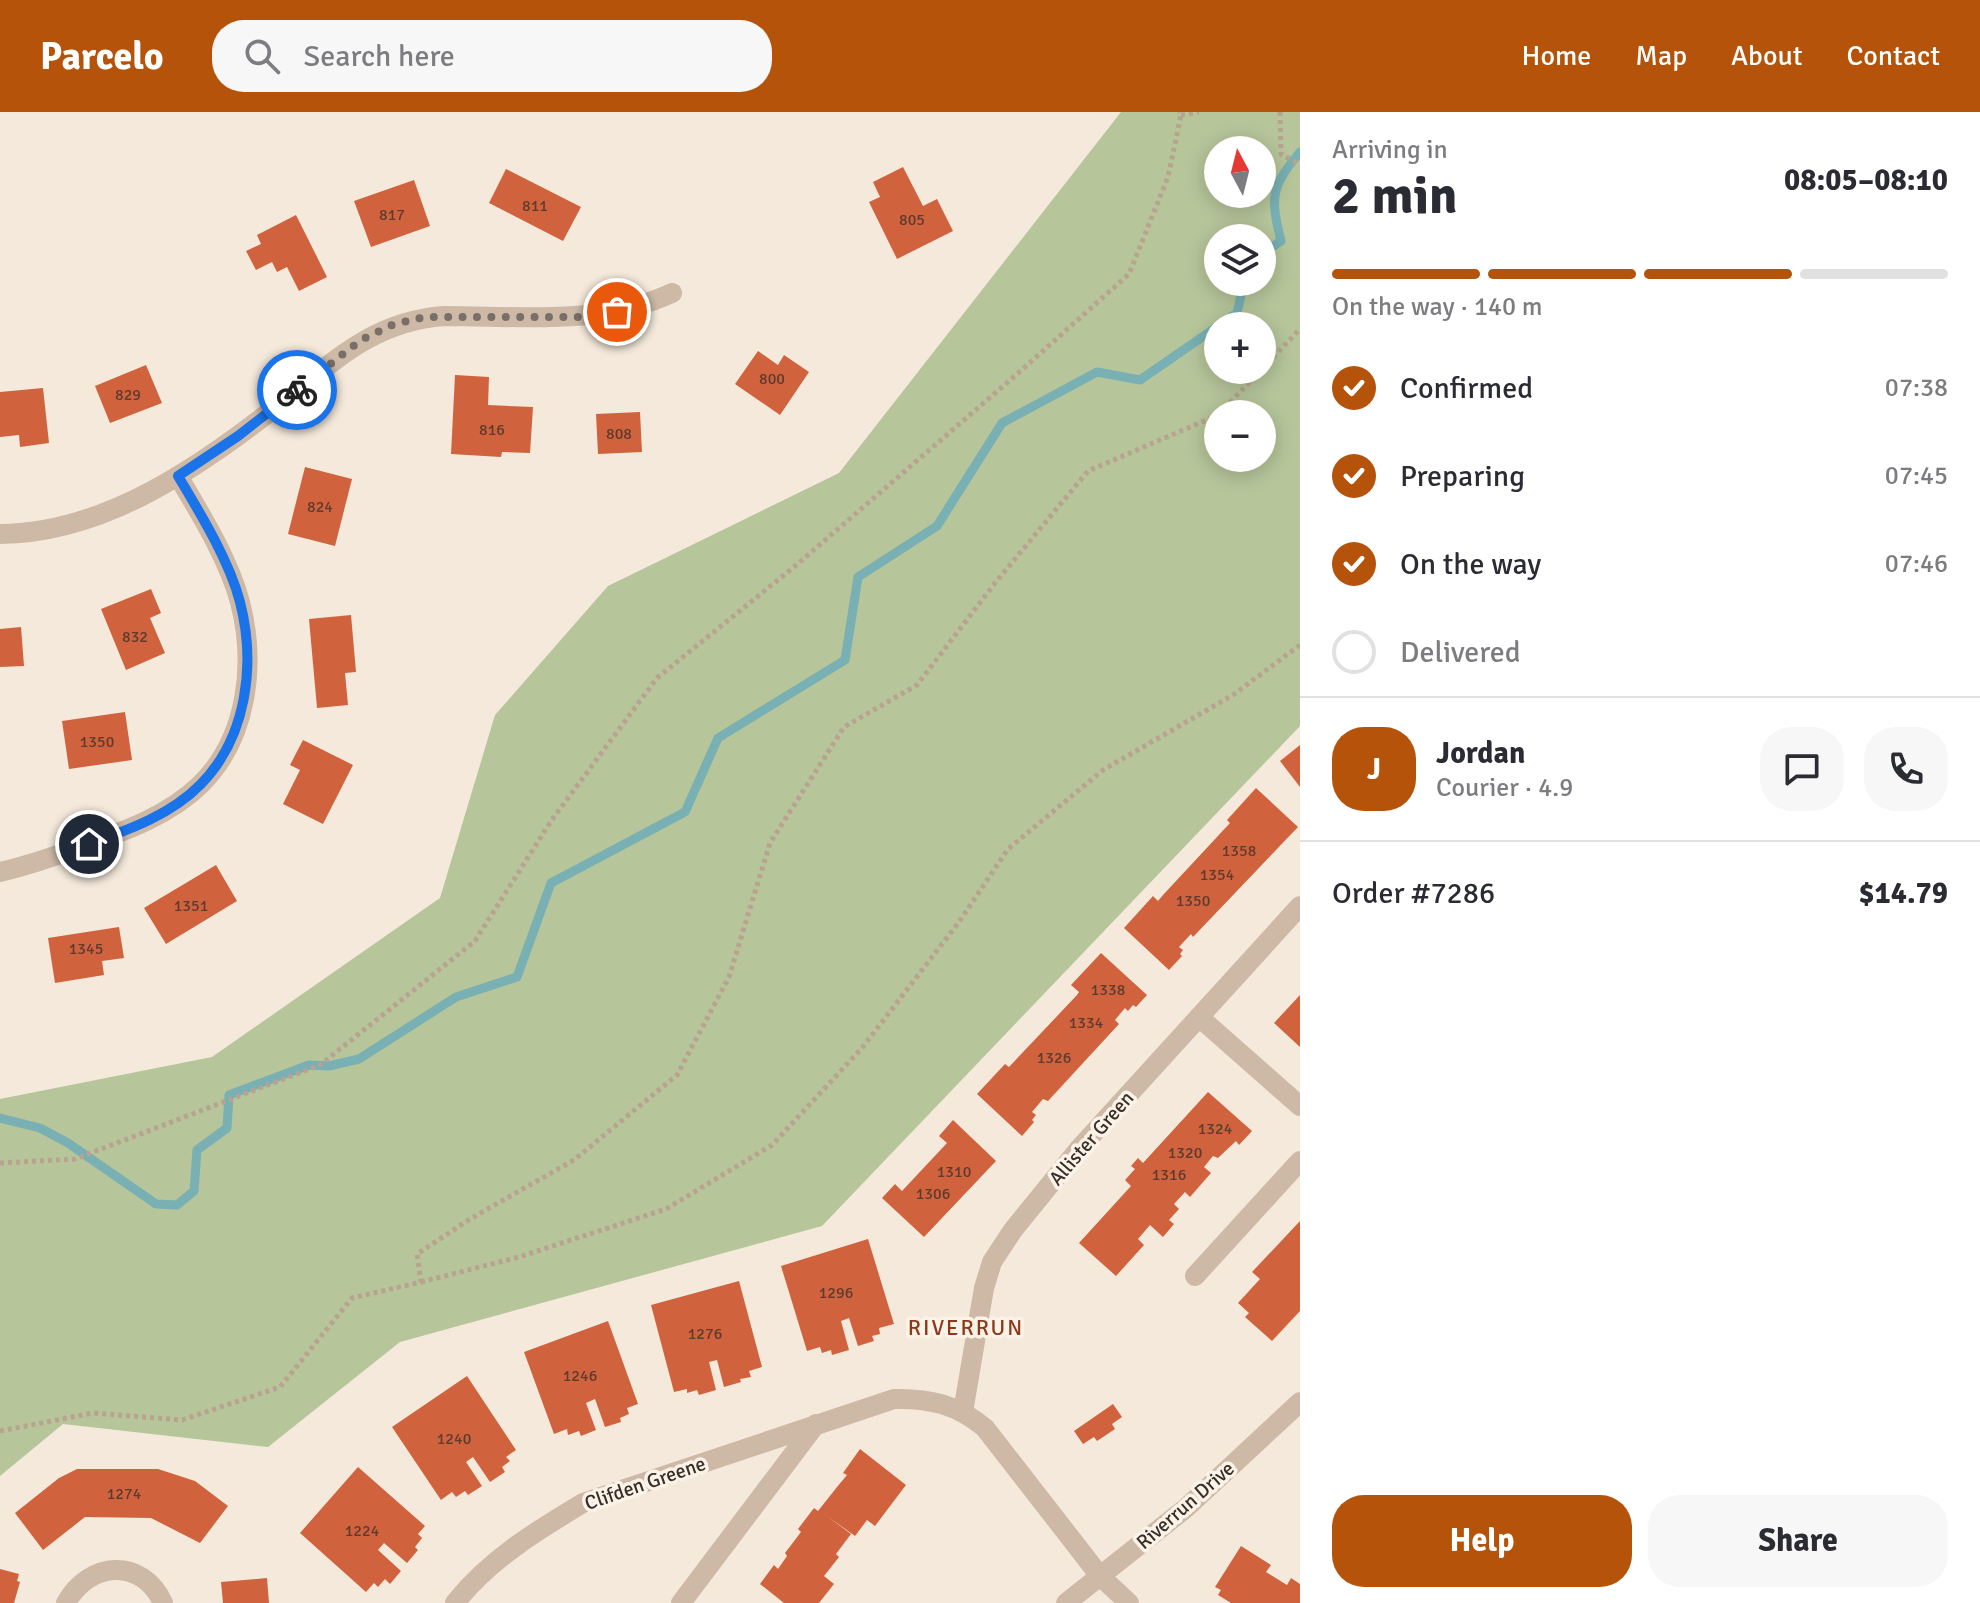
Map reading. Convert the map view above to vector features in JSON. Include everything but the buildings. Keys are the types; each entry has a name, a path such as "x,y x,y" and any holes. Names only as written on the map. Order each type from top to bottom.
{"street":[{"path":"0,534 61,527 105,513 178,476 238,436 361,340 392,325 424,317 444,316 585,317 617,312 672,293"},
{"path":"0,872 42,861 135,827 166,811 200,785 231,740 243,707 247,680 247,641 240,601 214,542 178,476"},
{"name":"Allister Green","path":"963,1412 984,1288 992,1262 1013,1230 1078,1150 1300,906"},
{"path":"1199,1017 1300,1106"},
{"path":"1195,1276 1300,1161"},
{"name":"Clifden Greene","path":"455,1603 493,1564 536,1531 583,1503 894,1399 920,1398 946,1404 985,1428 1100,1576 1129,1603"},
{"name":"Riverrun Drive","path":"1066,1603 1186,1508 1300,1402"},
{"path":"681,1603 816,1424"},
{"path":"66,1603 74,1589 89,1577 107,1570 126,1571 144,1578 158,1592 163,1603"}],"path":[{"path":"0,1163 75,1159 320,1065 475,941 551,821 657,678 794,567 1129,274 1168,177 1180,114 1199,112"},
{"path":"1280,112 1281,154 1300,165"},
{"path":"1276,355 1300,329"},
{"path":"1233,400 1249,384"},
{"path":"421,1282 417,1254 470,1219 574,1160 677,1075 729,977 770,843 844,727 917,685 995,583 1088,471 1204,421"},
{"path":"0,1431 93,1413 182,1420 280,1387 352,1298 519,1257 666,1209 772,1145 862,1048 959,922 1008,849 1103,770 1233,695 1300,645"}],"green space":[{"path":"1121,112 1300,112 1300,726 822,1226 400,1342 268,1447 63,1424 0,1476 0,1099 212,1057 440,898 495,715 608,586 839,473"}],"waterway":[{"path":"1276,244 1281,241 1275,213 1278,184 1300,152"},
{"path":"0,1118 40,1128 68,1143 156,1204 177,1205 194,1191 197,1150 227,1128 229,1095 309,1065 329,1066 359,1059 456,997 517,977 551,883 685,812 718,738 845,660 858,577 937,526 1002,423 1097,372 1140,380 1237,313 1241,296"}],"way so far":[{"path":"297,390 361,340 392,325 424,317 585,317 617,312"}],"district":[{"name":"RIVERRUN","path":"966,1327"}],"route":[{"path":"89,844 135,827 166,811 200,785 231,740 243,707 247,680 247,641 240,601 232,579 178,476 238,436 297,390"}]}
